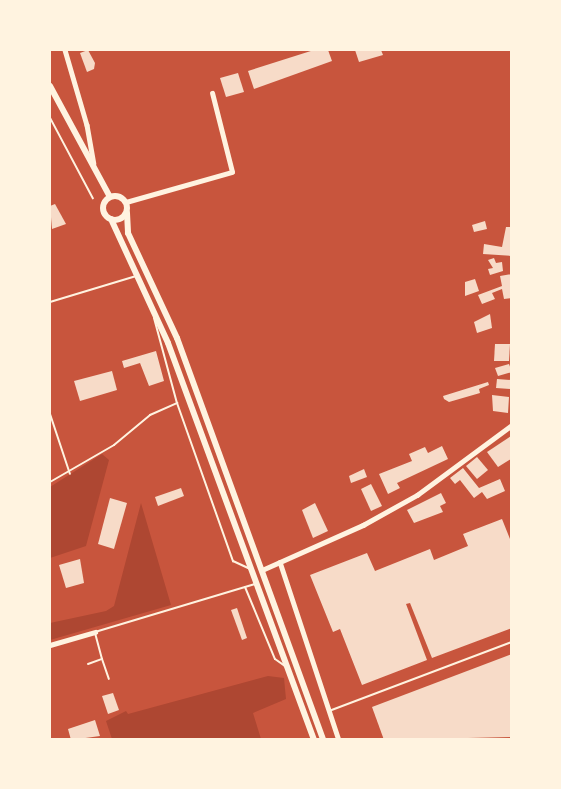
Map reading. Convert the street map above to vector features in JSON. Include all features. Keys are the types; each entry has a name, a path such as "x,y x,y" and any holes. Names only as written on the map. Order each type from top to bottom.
{"main road":[{"path":"50,86 95,174 110,197"},
{"path":"110,197 120,197 126,202 128,233 177,338 324,740"},
{"path":"110,197 103,207 111,219 153,309 314,740"},
{"path":"111,219 120,219 127,213"}],"street":[{"path":"65,50 87,125 95,174"},
{"path":"126,202 232,172 212,93"},
{"path":"262,570 363,525 417,495 512,425"},
{"path":"280,562 339,740"},
{"path":"50,645 95,632"}],"lane":[{"path":"50,302 137,276"},
{"path":"153,309 177,402 233,561 250,569"},
{"path":"50,482 70,474 150,415 177,402"},
{"path":"50,414 70,474"},
{"path":"109,679 95,632 255,584"},
{"path":"245,587 275,659 289,669"},
{"path":"329,711 512,642"},
{"path":"88,664 102,659"}],"path":[{"path":"50,117 93,198"}],"shaded area":[{"path":"102,454 109,460 86,546 50,558 50,487"},
{"path":"141,503 171,605 50,640 50,623 106,611 114,606"},
{"path":"268,676 284,678 286,699 253,713 261,739 112,739 106,721 126,711 128,714"}],"building":[{"path":"88,50 95,63 94,69 87,72 80,53"},
{"path":"314,50 328,50 332,61 254,89 248,71"},
{"path":"355,50 381,50 383,55 359,62"},
{"path":"238,73 244,92 226,97 220,78"},
{"path":"55,204 66,224 52,229 50,206"},
{"path":"485,221 487,229 474,232 472,225"},
{"path":"506,227 512,227 512,256 483,254 484,244 502,247"},
{"path":"494,258 496,263 502,262 503,271 490,275 488,269 493,268 488,260"},
{"path":"512,274 512,298 504,299 502,289 492,293 495,299 482,304 478,295 502,286 500,276"},
{"path":"475,279 479,291 465,296 465,282"},
{"path":"490,314 492,328 477,333 474,322"},
{"path":"495,344 510,344 509,361 494,361"},
{"path":"156,351 164,381 149,386 140,363 124,368 122,361"},
{"path":"509,364 512,372 498,376 495,368"},
{"path":"112,371 117,390 80,401 74,381"},
{"path":"497,379 511,380 510,389 496,388"},
{"path":"488,382 489,385 479,389 480,393 449,402 444,399 443,396"},
{"path":"492,395 509,397 508,413 493,411"},
{"path":"511,436 511,459 498,467 487,452"},
{"path":"442,446 448,459 397,483 400,488 388,494 379,474 412,461 409,454 425,447 428,453"},
{"path":"477,457 488,470 477,479 466,466"},
{"path":"463,468 479,488 500,479 505,491 487,499 482,492 474,498 460,480 455,484 450,478"},
{"path":"364,469 367,477 351,483 349,476"},
{"path":"371,484 382,506 371,511 361,489"},
{"path":"181,488 184,496 158,506 155,497"},
{"path":"441,493 446,503 440,506 443,512 414,523 407,510"},
{"path":"110,498 127,503 114,549 98,544"},
{"path":"315,503 328,531 313,538 302,510"},
{"path":"502,519 512,544 512,628 432,658 410,603 406,604 427,660 362,685 340,629 333,632 310,575 367,553 375,571 430,549 434,560 468,546 463,534"},
{"path":"80,559 84,583 66,588 59,565"},
{"path":"237,608 247,638 242,640 231,610"},
{"path":"512,654 512,737 384,740 372,707"},
{"path":"113,693 119,710 108,714 102,696"},
{"path":"95,720 100,736 71,740 68,729"}]}
